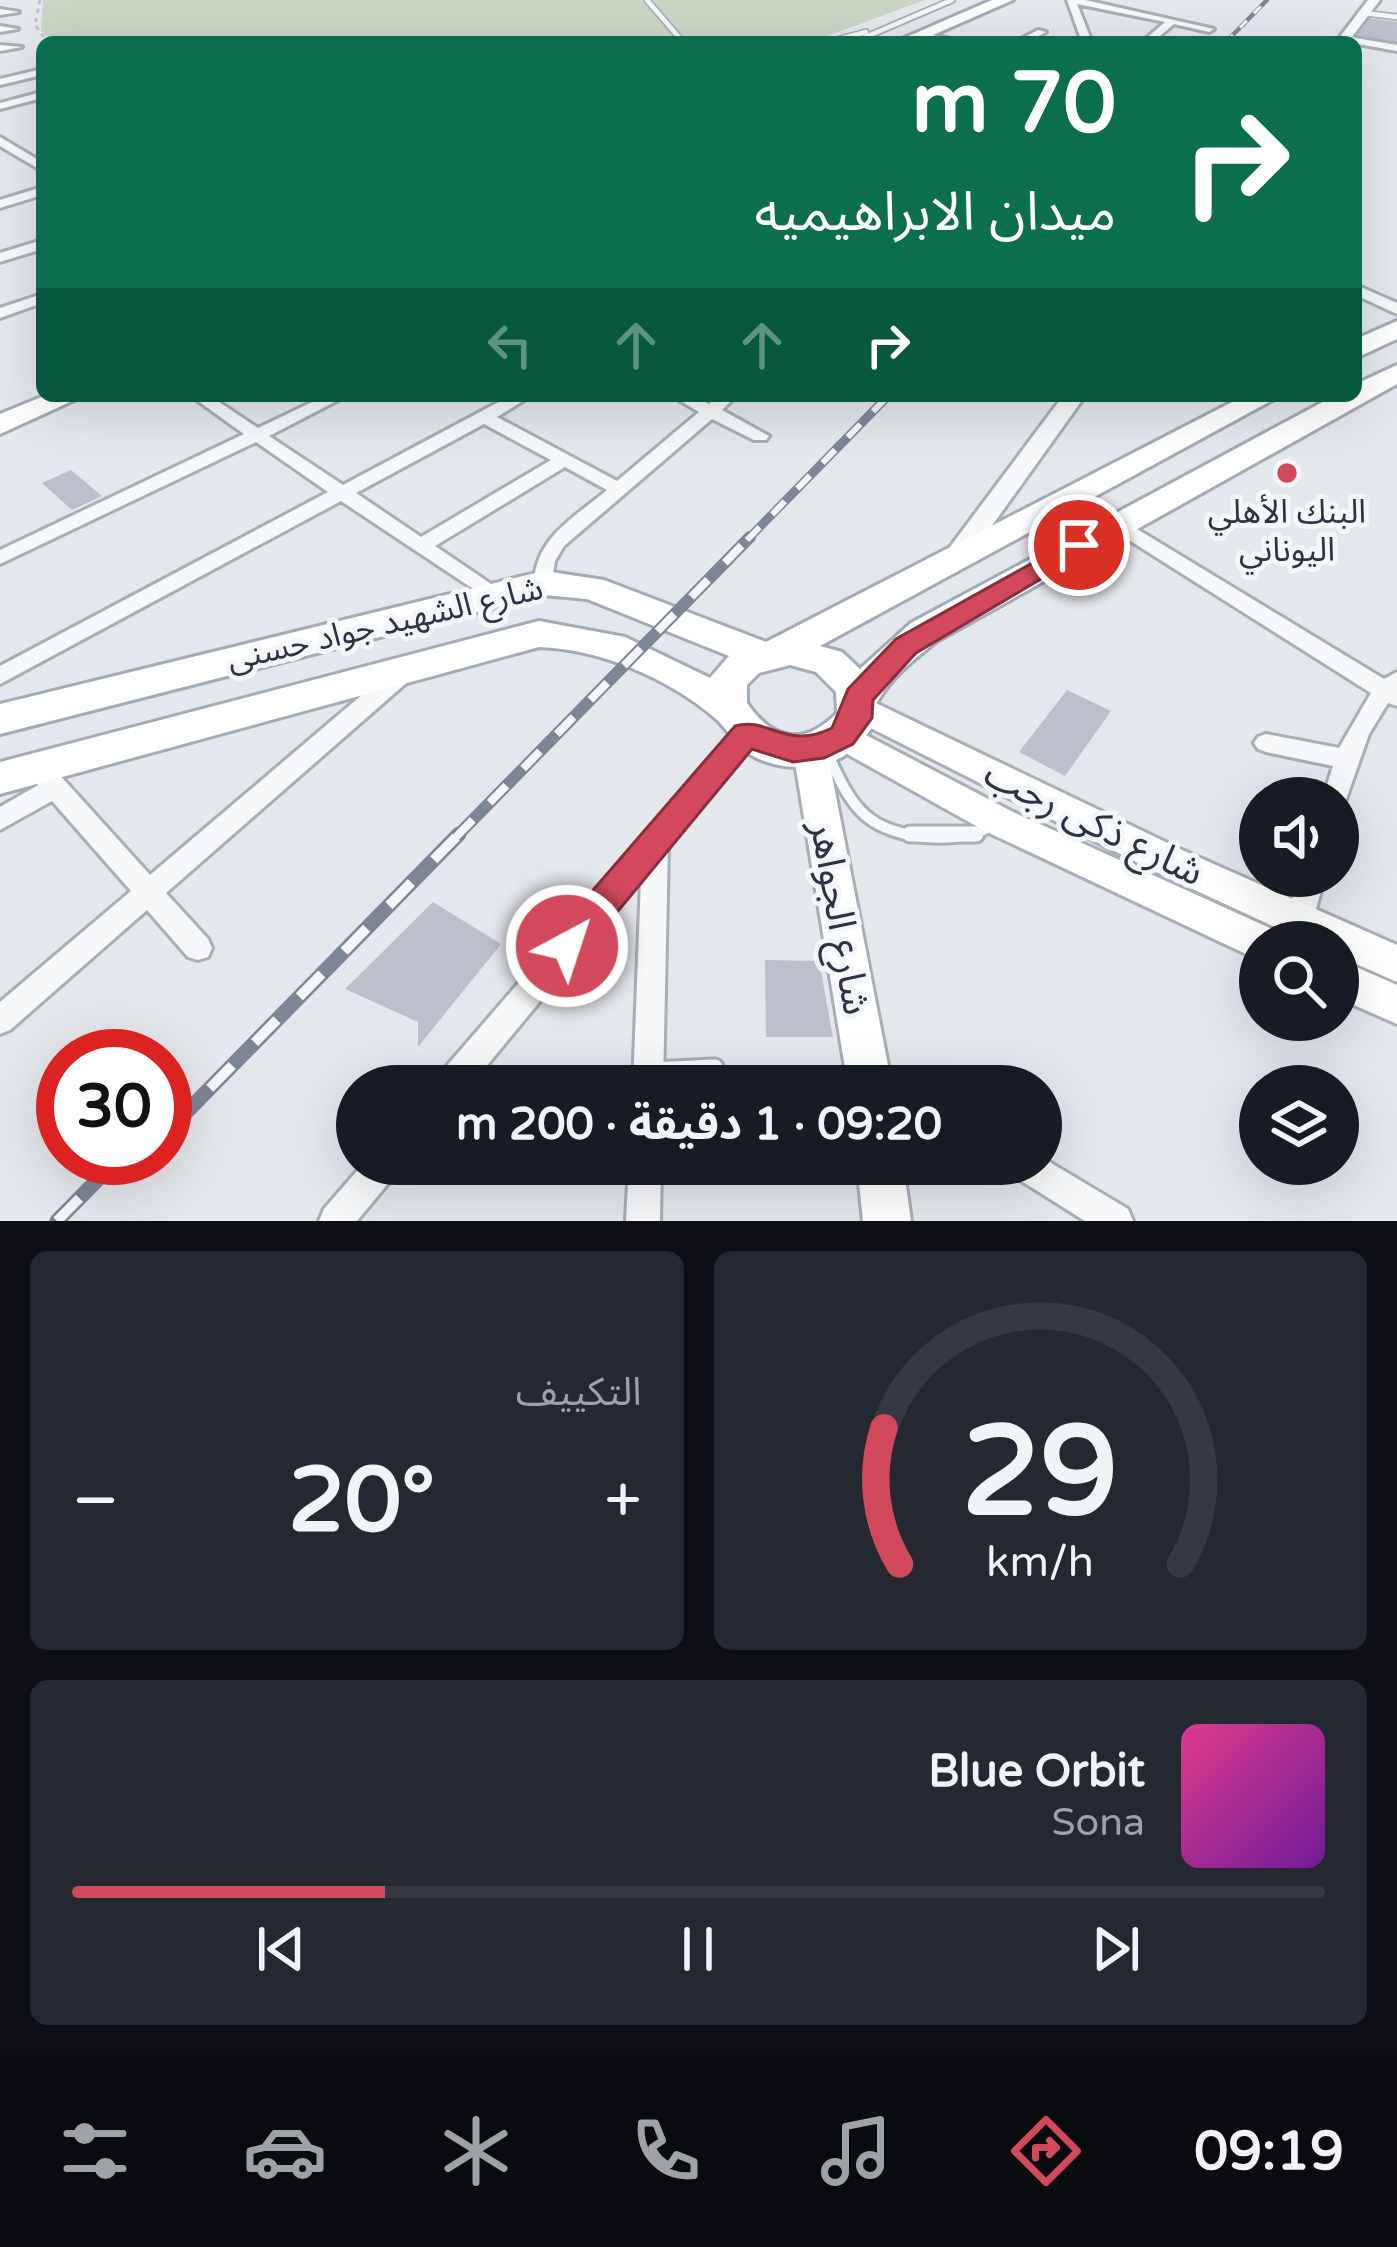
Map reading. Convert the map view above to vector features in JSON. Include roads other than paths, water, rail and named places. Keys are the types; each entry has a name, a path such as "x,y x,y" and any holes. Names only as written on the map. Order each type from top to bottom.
{"main road":[{"path":"939,36 1005,0"},
{"path":"941,36 1026,0"},
{"path":"1362,347 1397,329"},
{"path":"1362,392 1397,374"},
{"path":"0,410 36,395"},
{"path":"0,425 56,402"},
{"path":"1254,402 732,676 736,721 776,748 839,727 888,661 924,632 1344,402"},
{"name":"شارع الشهيد جواد حسنى","path":"2,716 490,592 544,583 592,588 770,654"},
{"name":"شارع الشهيد جواد حسنى","path":"31,778 525,636 570,635 675,676 736,721"},
{"path":"770,654 829,662 849,677 839,727"},
{"name":"شارع ذكى رجب","path":"839,727 998,821 1239,932"},
{"name":"شارع ذكى رجب","path":"839,727 1274,921"},
{"name":"شارع الجواهر","path":"839,727 875,1065"},
{"name":"شارع ذكى رجب","path":"1359,952 1397,964"},
{"path":"1359,988 1397,1005"},
{"path":"883,1185 887,1221"}],"street":[{"path":"1071,0 1209,29"},
{"path":"1071,0 1086,36"},
{"path":"1205,0 1230,5"},
{"path":"1347,36 1374,0"},
{"path":"1137,14 1152,7"},
{"path":"0,12 14,12"},
{"path":"1154,36 1172,21"},
{"path":"1033,36 1041,32"},
{"path":"1362,43 1397,48"},
{"path":"0,48 17,47"},
{"path":"3,79 36,73"},
{"path":"0,106 36,97"},
{"path":"0,141 36,163"},
{"path":"0,155 36,146"},
{"path":"0,204 36,193"},
{"path":"0,258 36,246"},
{"path":"1362,281 1397,292"},
{"path":"1362,292 1397,309"},
{"path":"0,314 36,300"},
{"path":"208,402 490,592"},
{"path":"0,558 326,402"},
{"path":"0,676 512,402"},
{"path":"692,402 760,436"},
{"path":"544,583 545,561 557,542 721,402"},
{"path":"959,553 1070,402"},
{"path":"484,417 619,489"},
{"path":"421,546 564,460"},
{"path":"1071,495 1392,690 1346,759 1341,777"},
{"path":"0,1021 410,668"},
{"path":"468,1065 655,841 736,721"},
{"path":"1266,742 1346,759"},
{"path":"0,820 31,778 198,948"},
{"path":"648,1065 655,841"},
{"path":"337,1221 367,1185"},
{"path":"1057,1185 1116,1221"}],"lane":[{"path":"647,0 678,36"},
{"path":"853,36 952,0"},
{"path":"1364,13 1397,17"},
{"path":"863,36 869,32"},
{"path":"839,727 852,805 897,835 974,836 998,821"}],"railway":[{"path":"1232,36 1267,0"},
{"path":"747,540 882,402"},
{"path":"456,837 750,537"},
{"path":"192,1106 459,834"},
{"path":"57,1221 92,1185"}],"place":[{"name":"البنك الأهلي اليوناني","path":"1287,473"}]}
